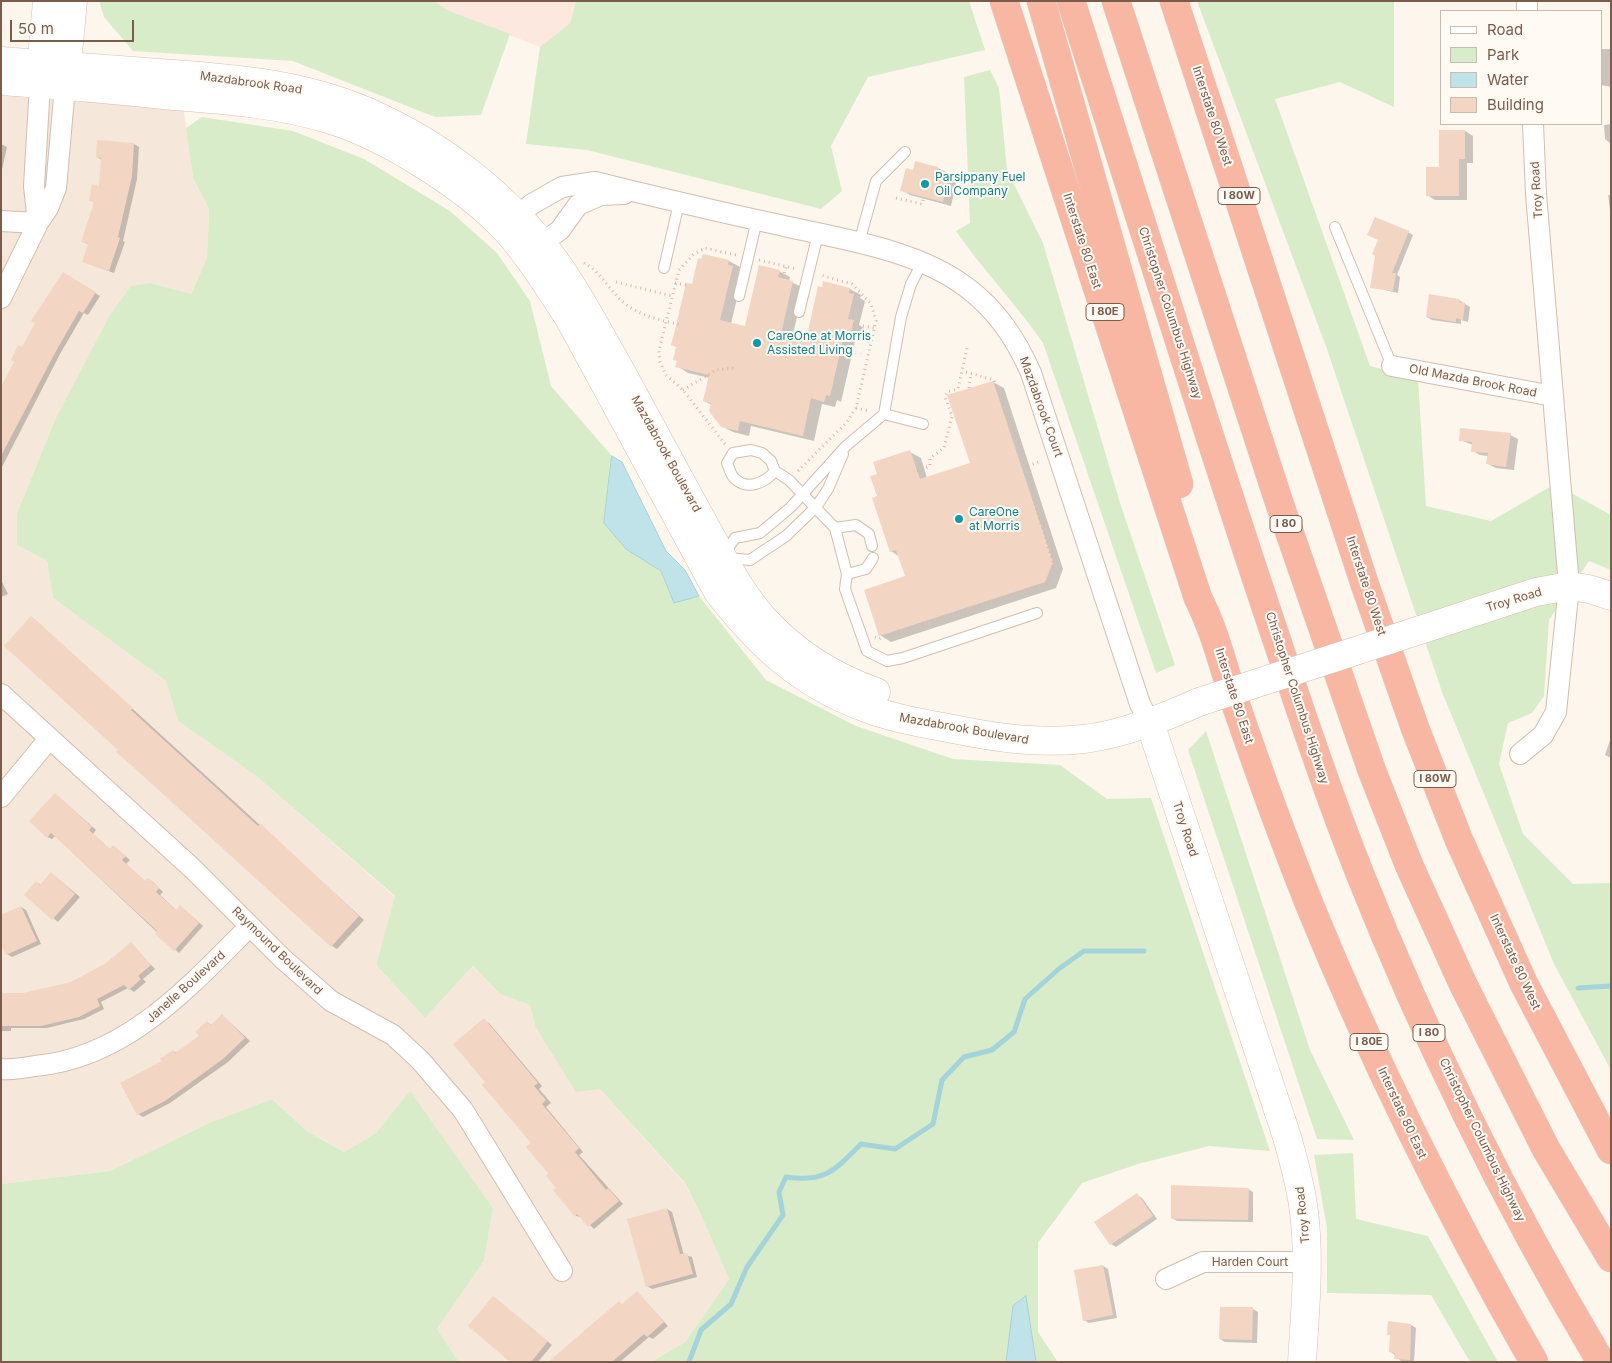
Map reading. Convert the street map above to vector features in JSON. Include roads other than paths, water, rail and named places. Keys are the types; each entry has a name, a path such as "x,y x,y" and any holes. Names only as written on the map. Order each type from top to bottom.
{"highway":[{"name":"Interstate 80 East","path":"1004,1 1195,589 1210,621 1237,706 1279,824 1348,993 1396,1101 1446,1202 1534,1362"},
{"path":"1041,1 1210,593 1210,621"},
{"name":"Christopher Columbus Highway","path":"1071,1 1194,391 1328,793 1361,877 1466,1114 1508,1196 1601,1362"},
{"name":"I 80","path":"1116,1 1279,502 1372,771 1409,865 1463,984 1546,1149 1611,1258"},
{"path":"1154,1 1230,210 1303,391"},
{"name":"Interstate 80 West","path":"1174,1 1365,585 1415,728 1459,840 1524,984 1611,1150"}],"street":[{"path":"47,1 54,75"},
{"path":"1,298 21,262 38,223 34,186 54,75 73,1"},
{"name":"Mazdabrook Road","path":"1,61 54,75 273,106 332,120 384,142 413,158 511,222 534,248"},
{"name":"Mazdabrook Road","path":"1,81 54,75"},
{"name":"Troy Road","path":"1520,754 1543,735 1556,712 1569,586 1536,194 1533,125"},
{"name":"Mazdabrook Court","path":"511,222 532,204 562,187 595,182 882,249 947,274 979,298 1006,326 1032,373 1140,704 1150,723"},
{"name":"Mazdabrook Court","path":"534,248 560,230 578,206 602,195 641,193"},
{"path":"1,221 38,223"},
{"name":"Mazdabrook Boulevard","path":"534,248 569,318 714,563 784,638 804,655 864,687 892,697 999,722 1048,729 1150,723"},
{"name":"Old Mazda Brook Road","path":"1392,366 1553,396"},
{"path":"1569,586 1589,588 1611,596"},
{"name":"Troy Road","path":"1302,1362 1307,1262 1303,1205 1287,1136 1150,723 1200,702 1536,592 1569,586"},
{"name":"Raymound Boulevard","path":"1,694 193,869 283,960 331,1001 393,1035 426,1066 462,1110 562,1272"},
{"path":"1,797 49,739"},
{"name":"Janelle Boulevard","path":"1,1069 50,1065 71,1060 98,1050 144,1025 180,994 250,926"},
{"name":"Harden Court","path":"1166,1279 1203,1262 1307,1262"}],"lane":[{"path":"859,243 876,181 905,152"},
{"path":"664,268 679,203"},
{"path":"739,296 757,220"},
{"path":"1335,227 1392,366"},
{"path":"799,312 818,234"},
{"path":"714,563 734,538 760,533 791,507 846,446 884,414 901,317 911,284 922,263"},
{"path":"884,414 923,424"},
{"path":"714,563 750,560 786,536 816,507 828,489 846,446"},
{"path":"776,471 769,479 757,485 744,484 733,477 727,463 733,453 751,450 762,453 771,461 776,471 788,480 836,528 847,574 845,589 867,651 887,661 903,658 1037,613"},
{"path":"836,528 856,525 869,534 872,546"},
{"path":"847,574 866,569 872,558"}],"water":[{"path":"612,456 622,462 666,551 685,570 699,596 674,603 661,571 626,549 604,523"},
{"path":"1026,1296 1036,1362 1006,1362 1013,1306"}],"waterway":[{"path":"689,1362 701,1330 731,1304 747,1267 783,1215 779,1192 786,1177 811,1178 820,1176 844,1161 861,1144 895,1149 933,1124 942,1080 964,1057 992,1050 1014,1032 1025,999 1060,968 1084,951 1144,951"},
{"path":"1578,988 1611,986"}],"place":[{"name":"Parsippany Fuel Oil Company","path":"925,184"},
{"name":"CareOne at Morris Assisted Living","path":"757,343"},
{"name":"CareOne at Morris","path":"959,519"}]}
